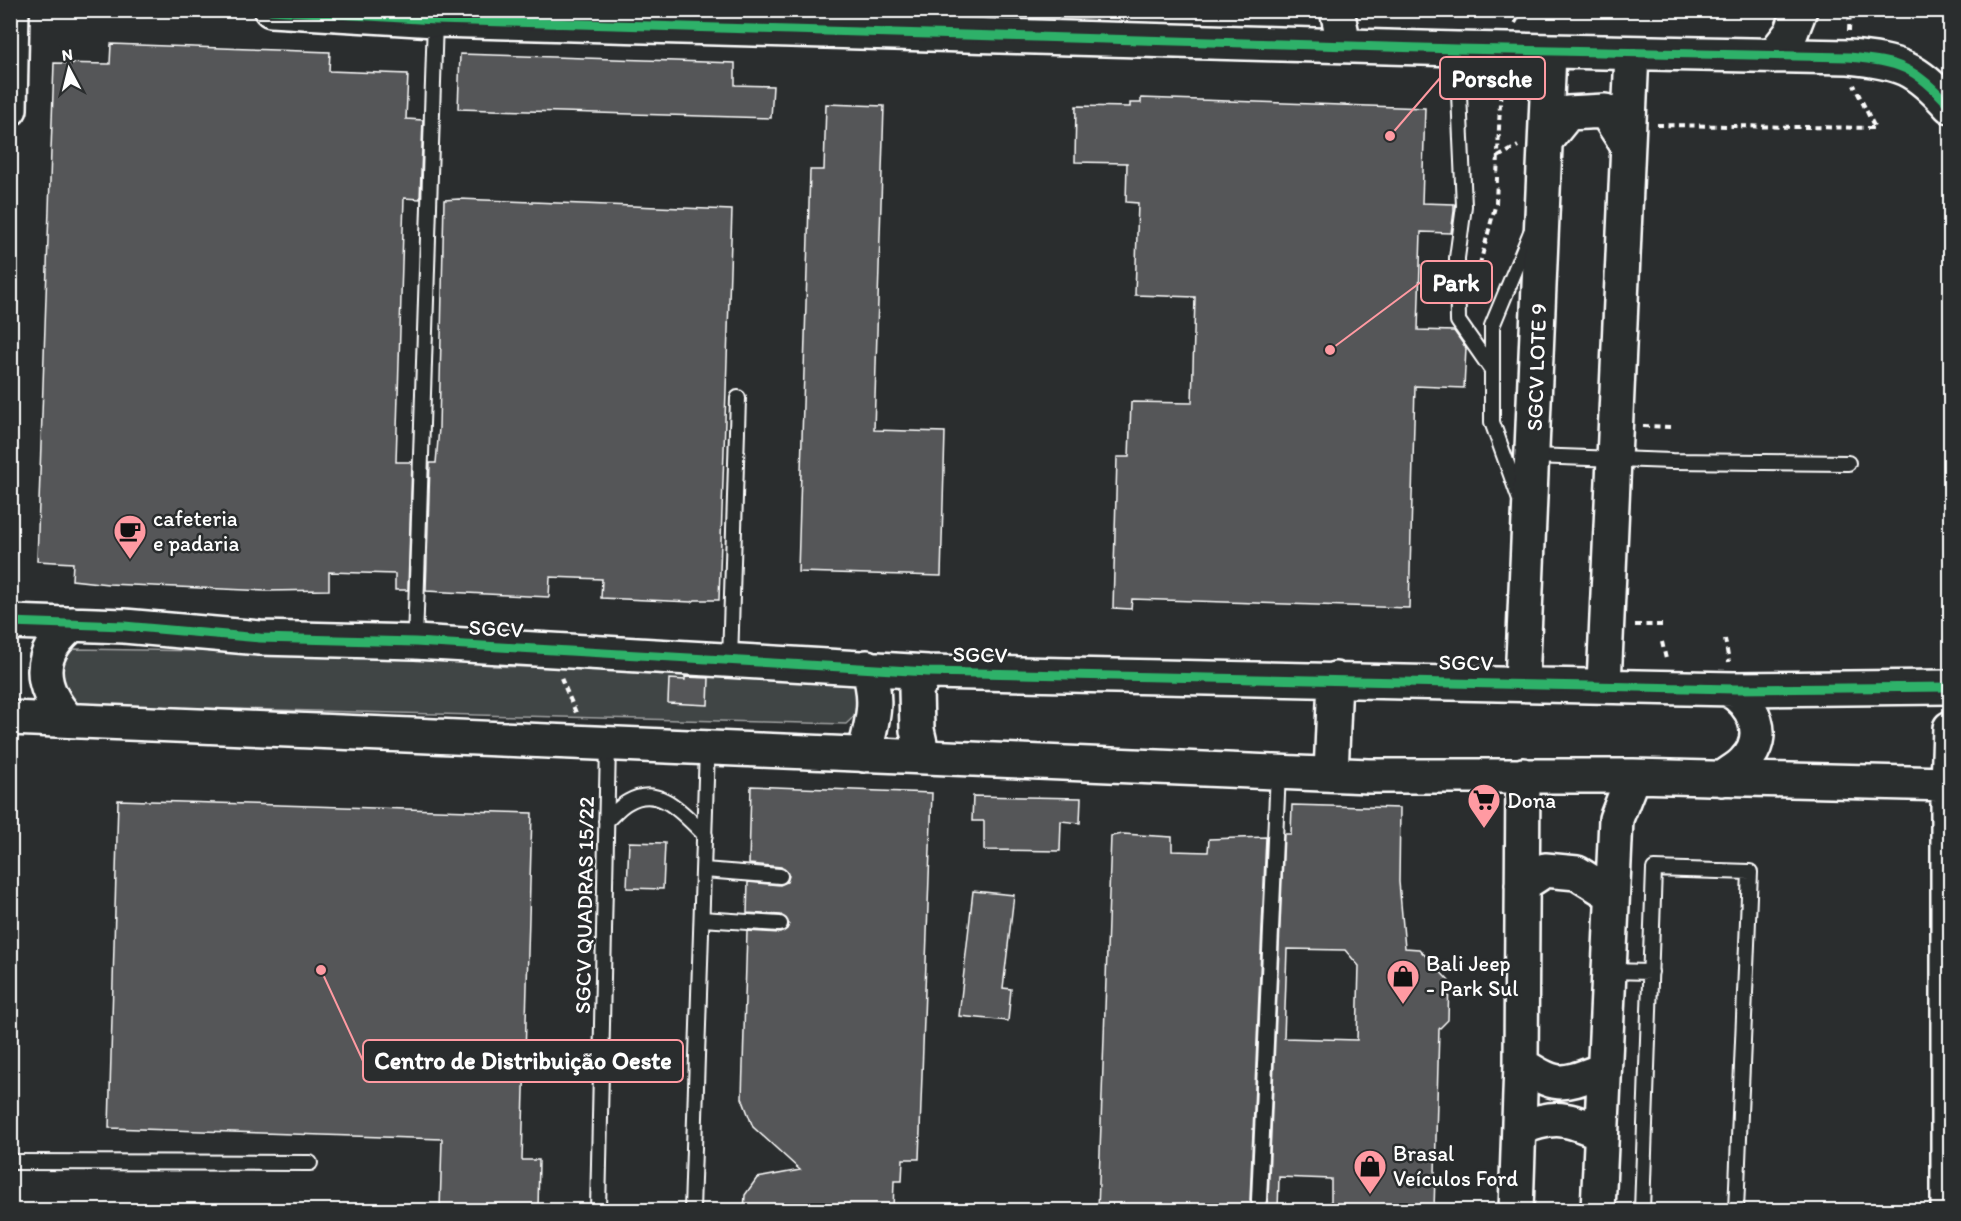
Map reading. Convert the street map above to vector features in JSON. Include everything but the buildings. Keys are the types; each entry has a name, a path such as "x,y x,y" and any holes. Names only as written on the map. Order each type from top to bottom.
{"street":[{"path":"10,109 12,10"},
{"path":"271,10 435,20 1029,24 1344,45 1849,57 1883,60 1907,67 1933,87 1950,106"},
{"path":"1337,10 1344,45"},
{"path":"1773,56 1791,33 1800,10"},
{"name":"SGCV LOTE 9","path":"1522,683 1549,51"},
{"path":"1605,684 1632,53"},
{"path":"1546,140 1568,113 1605,111 1628,135"},
{"name":"SGCV","path":"10,622 73,624 260,639 415,642 928,672 1605,684 1728,689 1950,687"},
{"path":"68,720 52,701 46,683 46,665 51,646 73,624"},
{"path":"864,755 872,721 875,687 867,667"},
{"path":"923,756 917,729 916,689 928,672"},
{"path":"1331,774 1335,680"},
{"path":"1722,779 1746,761 1755,746 1757,727 1754,713 1743,697 1728,689"},
{"path":"10,718 1331,774 1633,776 1948,784"},
{"path":"1948,1210 1950,728"},
{"path":"1516,1210 1521,1064 1523,775"},
{"path":"1598,1210 1616,819 1633,776"},
{"path":"1522,885 1545,870 1577,873 1611,894"},
{"path":"1521,1064 1546,1081 1561,1083 1603,1070"},
{"path":"1519,1129 1536,1122 1557,1118 1574,1121 1601,1133"}],"lane":[{"path":"415,642 435,20"},
{"path":"1457,49 1464,206 1457,258 1458,321 1492,370"},
{"path":"1530,528 1492,422 1492,326 1541,208"},
{"path":"730,661 738,398"},
{"path":"1533,456 1848,463"},
{"name":"SGCV QUADRAS 15/22","path":"598,1210 606,821 599,744"},
{"path":"692,1210 707,748"},
{"path":"1259,1200 1278,772"},
{"path":"606,821 629,801 653,797 672,803 705,835"},
{"path":"1642,1210 1654,869 1750,872 1736,1210"},
{"path":"704,870 780,876"},
{"path":"702,919 780,924"},
{"path":"1608,970 1651,972"},
{"path":"10,1162 310,1163"}],"path":[{"path":"1628,135 1875,128 1848,74 1850,10"},
{"path":"1457,307 1475,285 1496,203 1501,49"},
{"path":"549,650 599,744"}],"shaded area":[{"path":"259,642 504,650 493,666 858,676 860,702 856,713 846,724 71,705 54,671 65,654 74,649 208,651"}],"cycle path":[{"path":"271,10 435,20 1457,49 1849,57 1881,61 1906,69 1927,83 1950,106"},
{"path":"10,622 124,626 260,638 415,642 928,672 1734,689 1950,687"}],"place":[{"name":"Porsche","path":"1390,136"},
{"name":"Park","path":"1330,350"},
{"name":"cafeteria e padaria","path":"130,560"},
{"name":"Dona","path":"1484,829"},
{"name":"Centro de Distribuição Oeste","path":"321,970"},
{"name":"Bali Jeep - Park Sul","path":"1403,1005"},
{"name":"Brasal Veículos Ford","path":"1370,1195"}]}
